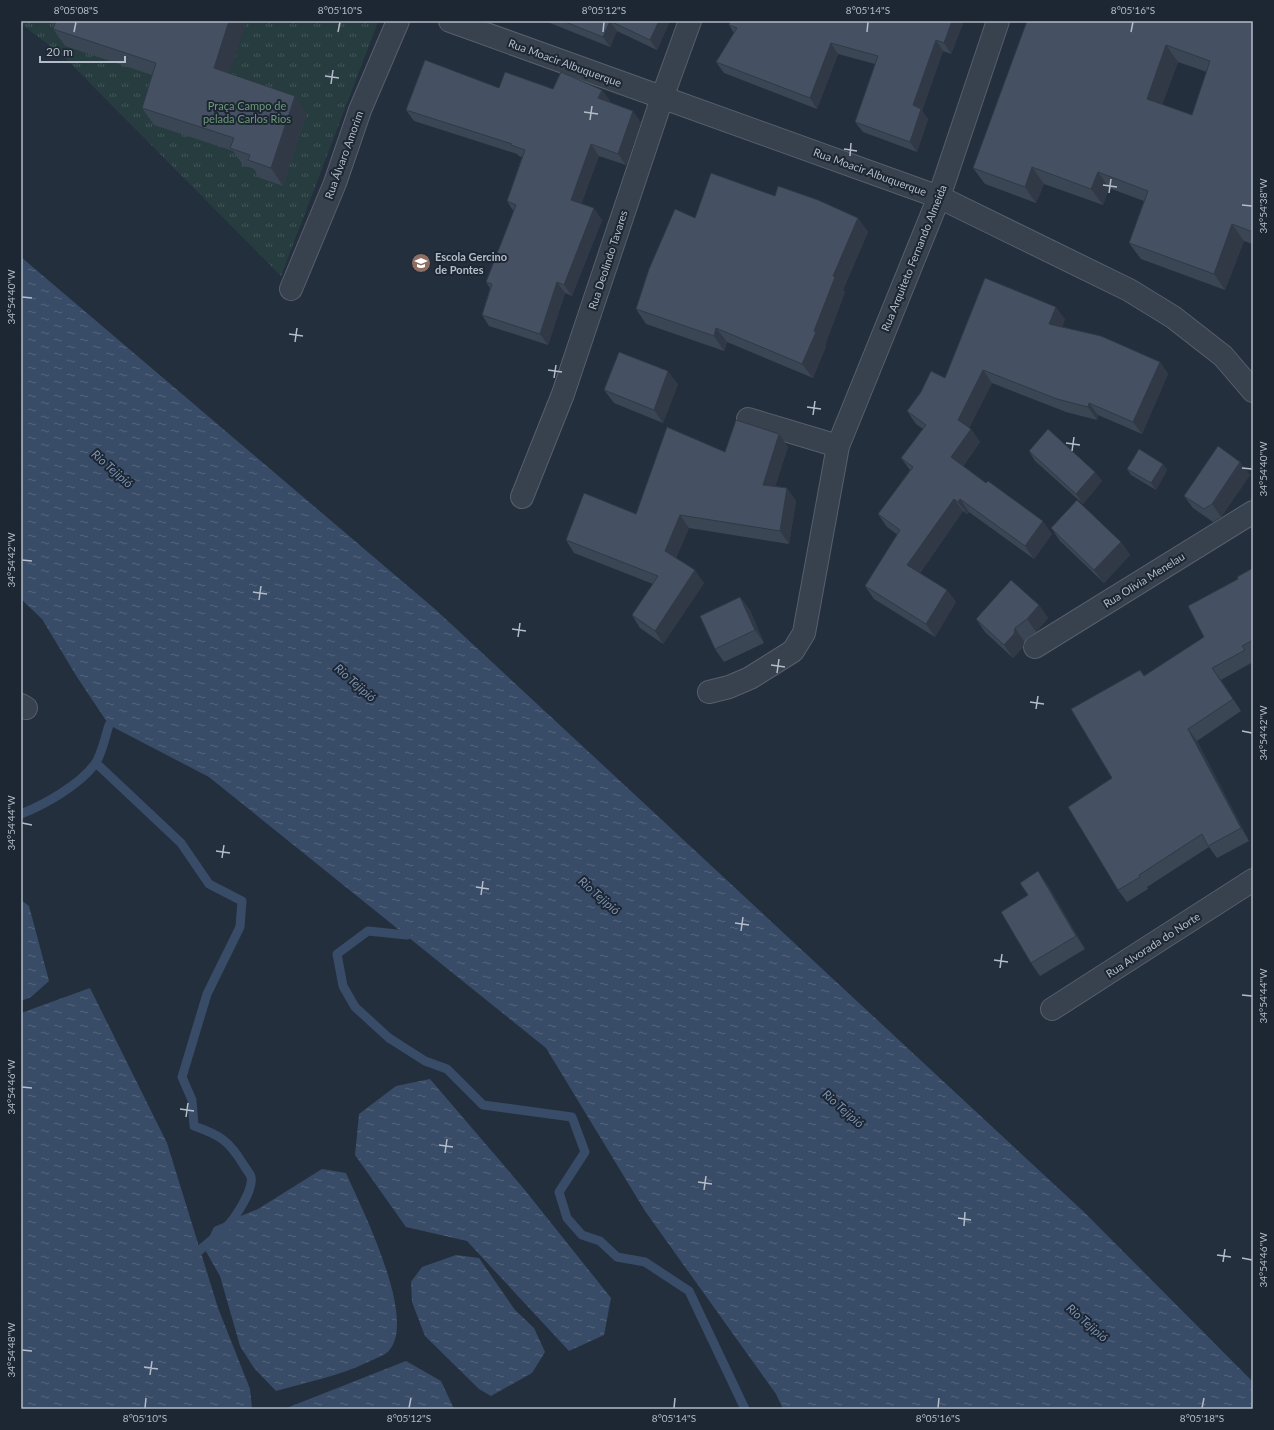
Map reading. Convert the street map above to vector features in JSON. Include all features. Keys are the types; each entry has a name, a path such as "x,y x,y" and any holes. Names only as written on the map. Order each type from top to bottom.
{"street":[{"name":"Rua Álvaro Amorim","path":"291,289 335,183 360,110 398,21"},
{"name":"Rua Moacir Albuquerque","path":"450,21 939,197 1129,290 1173,316 1223,356 1253,391"},
{"name":"Rua Deolindo Tavares","path":"522,497 563,394 662,98 690,21"},
{"name":"Rua Arquiteto Fernando Almeida","path":"708,692 729,687 750,678 793,651 804,633 838,446 939,197 998,21"},
{"path":"748,419 838,446"},
{"name":"Rua Olivia Menelau","path":"1035,647 1253,512"},
{"name":"Rua Alvorada do Norte","path":"1052,1009 1253,880"}],"green space":[{"name":"Praça Campo de pelada Carlos Rios","path":"21,21 378,22 281,276 61,54 21,24"}],"water":[{"name":"Rio Tejipió","path":"21,257 436,610 1085,1213 1253,1382 1253,1409 783,1409 776,1394 645,1211 546,1048 209,777 109,725 77,677 42,619 21,599"},
{"path":"21,900 29,906 49,981 31,997 21,1001"},
{"path":"90,988 167,1143 218,1308 250,1389 252,1408 21,1409 21,1013"},
{"path":"430,1079 524,1189 611,1298 604,1335 569,1351 467,1241 406,1227 355,1155 359,1114 396,1086"},
{"path":"322,1169 346,1173 375,1237 393,1294 397,1319 395,1340 385,1354 357,1367 276,1391 254,1368 240,1346 220,1276 204,1248 214,1227 258,1209"},
{"path":"456,1255 479,1258 515,1310 534,1328 545,1352 532,1373 491,1396 479,1389 425,1336 412,1302 411,1282 422,1267"},
{"path":"406,1361 441,1381 454,1409 284,1409"}],"building":[{"path":"56,21 229,21 214,68 295,96 271,168 248,160 250,155 230,148 234,138 142,108 156,63 53,29"},
{"path":"563,21 610,21 603,37"},
{"path":"610,21 659,21 650,40"},
{"path":"730,21 952,21 944,43 936,40 913,105 921,109 910,142 855,122 878,56 831,43 810,98 716,62 737,28 729,25"},
{"path":"1027,21 1253,21 1253,232 1232,224 1214,274 1129,243 1148,191 1098,172 1091,189 1032,167 1025,187 973,168","holes":["1166,45 1210,61 1192,115 1147,99"]},
{"path":"425,60 499,88 505,72 553,89 561,72 602,90 598,98 633,111 618,154 591,144 571,200 594,208 564,285 557,282 540,334 482,315 492,284 486,282 516,205 507,201 525,150 511,145 512,144 406,110"},
{"path":"711,173 775,196 778,186 818,200 858,218 833,276 835,277 814,331 816,332 802,364 716,328 714,336 636,309 649,269 675,209 695,218"},
{"path":"985,278 1056,307 1049,324 1101,336 1160,362 1133,422 1089,403 1088,407 1057,399 983,370 958,420 971,429 951,457 986,483 988,481 1043,521 1025,546 960,499 958,502 954,499 907,565 947,590 926,624 865,586 900,530 878,514 913,467 901,458 926,425 907,411 921,392 931,371 945,378"},
{"path":"619,352 668,371 654,410 604,390"},
{"path":"736,420 779,434 763,485 787,488 780,531 680,515 665,551 695,570 655,631 632,615 658,576 566,540 584,493 636,514 667,427 725,452"},
{"path":"1048,429 1095,472 1076,494 1029,451"},
{"path":"1218,446 1240,462 1212,504 1204,509 1184,496"},
{"path":"1139,449 1163,464 1151,483 1127,469"},
{"path":"1077,500 1121,542 1094,570 1051,528"},
{"path":"1253,568 1253,640 1242,646 1245,650 1212,668 1233,699 1188,729 1241,828 1208,846 1202,834 1139,875 1140,877 1118,890 1068,807 1112,778 1071,709 1140,670 1144,676 1204,637 1188,606 1238,579 1237,577"},
{"path":"1011,580 1039,605 1027,619 1015,628 1014,634 1004,645 976,619"},
{"path":"740,597 755,630 715,649 700,616"},
{"path":"1038,871 1076,936 1031,963 1001,912 1028,895 1020,883"}],"waterway":[{"path":"21,814 41,805 61,793 88,772 100,755 109,725"},
{"path":"96,763 181,843 209,884 242,901 240,927 207,994 182,1077 192,1100 194,1126 211,1132 228,1144 238,1156 251,1177 251,1183 246,1197 238,1212 225,1228"},
{"path":"407,935 368,931 337,954 343,986 355,1007 389,1038 425,1061 447,1069 483,1105 572,1117 585,1152 559,1192 567,1218 582,1235 600,1241 617,1257 645,1262 689,1291 745,1409"},
{"path":"193,1256 214,1238"}],"place":[{"name":"Escola Gercino de Pontes","path":"421,263"}]}
